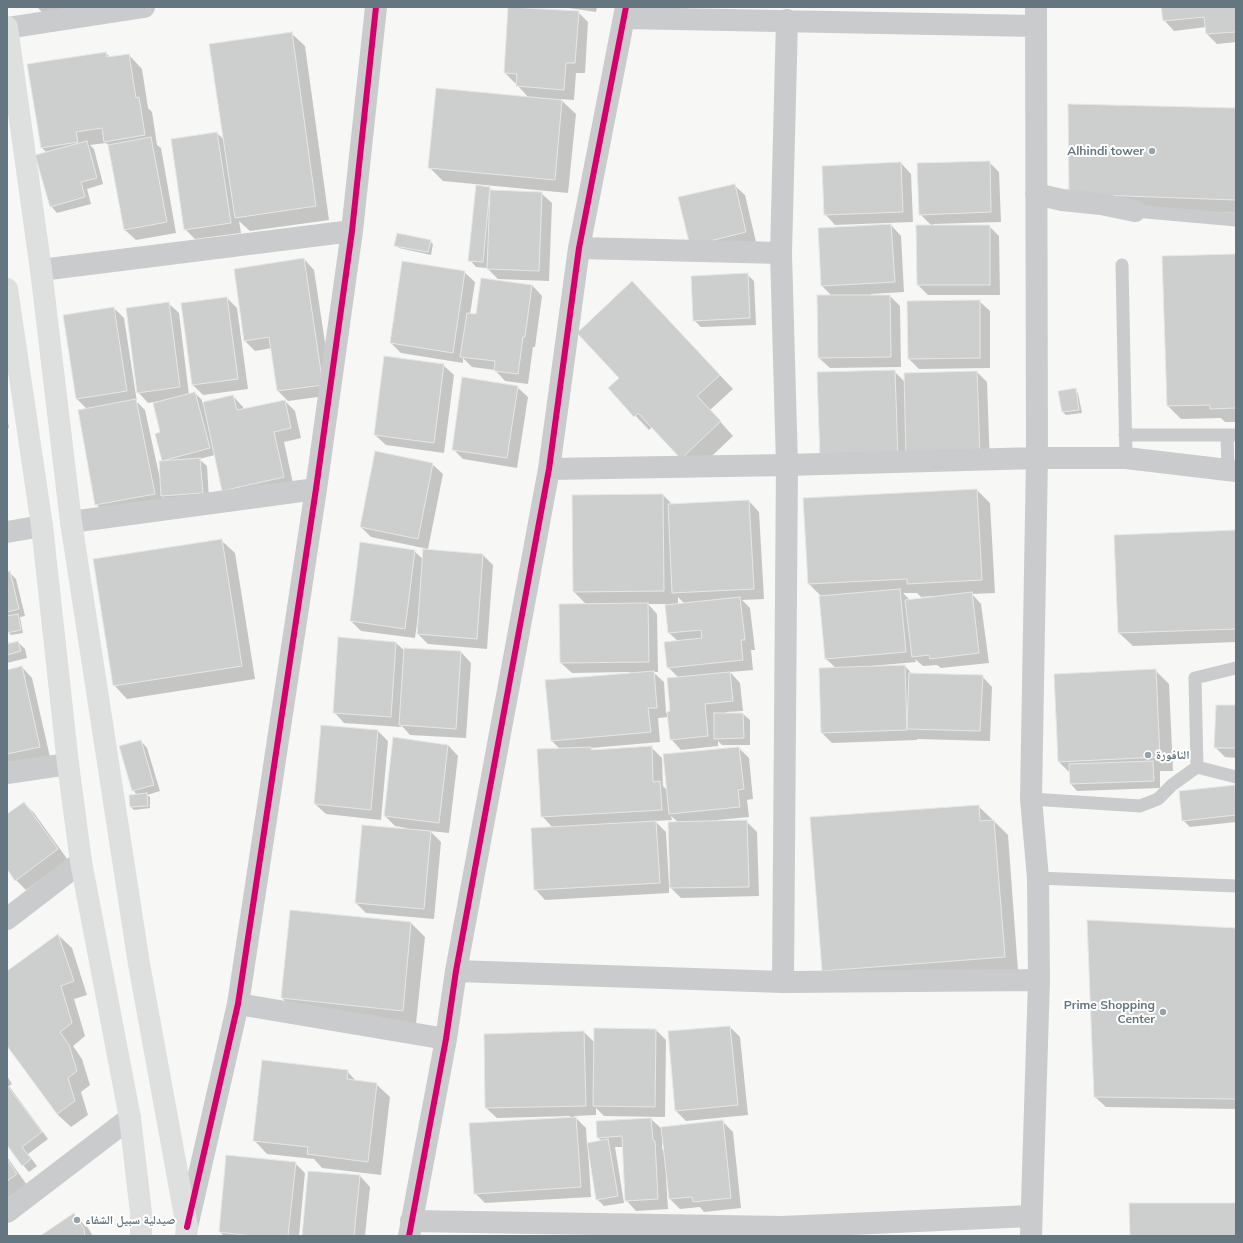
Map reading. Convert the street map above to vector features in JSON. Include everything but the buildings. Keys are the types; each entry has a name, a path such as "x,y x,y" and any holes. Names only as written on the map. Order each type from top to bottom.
{"main road":[{"path":"7,27 41,270 70,522 139,964 186,1232"},
{"path":"7,289 42,526 68,764 81,862 130,1118 141,1213 141,1236"}],"street":[{"path":"7,27 144,7"},
{"path":"186,1232 238,1004 316,489 352,231 376,7"},
{"path":"625,12 787,20 1036,17 1037,458 1031,799 1038,878 1039,980 1031,1226 782,1232 410,1229 446,1039 456,971 549,469 580,248 625,12"},
{"path":"783,982 787,465 781,253 787,20"},
{"path":"1036,194 1062,200 1101,204 1135,211"},
{"path":"41,270 352,231"},
{"path":"580,248 781,253"},
{"path":"549,469 787,465 1037,458 1126,458 1232,471"},
{"path":"70,522 316,489"},
{"path":"7,532 42,526"},
{"path":"7,773 68,764"},
{"path":"7,919 81,862"},
{"path":"456,971 783,982 1039,980"},
{"path":"238,1004 446,1039"},
{"path":"7,1212 130,1118"}],"lane":[{"path":"1135,211 1236,220"},
{"path":"1122,265 1126,458"},
{"path":"1125,435 1232,435 1232,471"},
{"path":"1197,767 1195,678 1236,668"},
{"path":"1031,799 1140,806 1158,799 1172,785 1197,767"},
{"path":"1197,767 1236,777"},
{"path":"1038,878 1236,886"}],"cycle path":[{"path":"187,1227 238,1004 316,489 352,231 376,7"},
{"path":"409,1236 446,1039 456,971 549,469 579,248 626,7"}],"place":[{"name":"Alhindi tower","path":"1152,151"},
{"name":"النافورة","path":"1148,755"},
{"name":"Prime Shopping Center","path":"1163,1012"},
{"name":"صيدلية سبيل الشفاء","path":"77,1220"}]}
